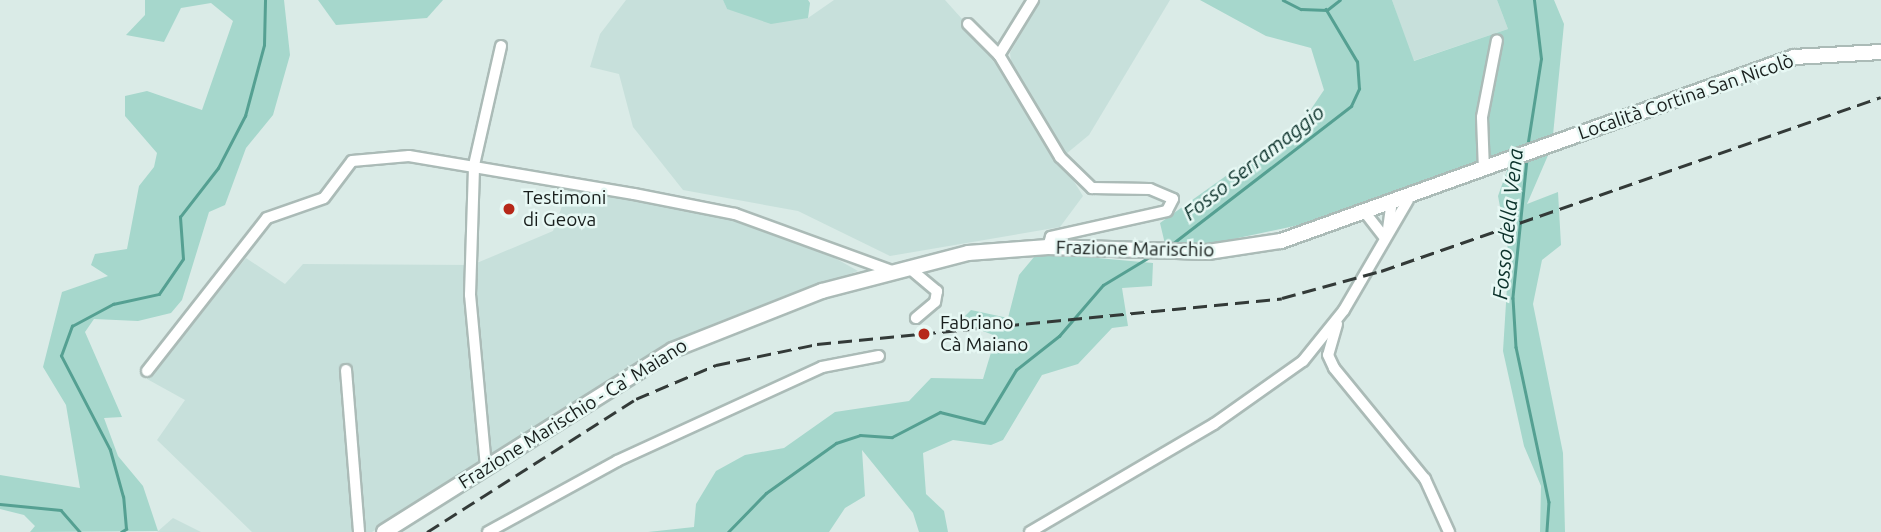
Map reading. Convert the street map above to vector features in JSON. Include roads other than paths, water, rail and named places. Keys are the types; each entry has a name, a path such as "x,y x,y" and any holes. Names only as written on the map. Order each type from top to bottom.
{"main road":[{"name":"Località Cortina San Nicolò","path":"1529,152 1794,57 1881,51"},
{"name":"Frazione Marischio","path":"889,270 905,265 1048,247 1208,252 1281,242 1391,207 1529,152"},
{"name":"Frazione Marischio - Ca' Maiano","path":"384,532 486,467 717,329 889,270"}],"street":[{"path":"999,55 1033,0"},
{"path":"968,24 999,55 1060,157 1093,188 1150,189 1174,204 1095,231 1051,237 1048,247"},
{"path":"1484,170 1482,117 1497,40"},
{"path":"486,467 470,295 474,165 501,46"},
{"path":"147,371 267,218 324,198 352,161 409,156 474,165 735,214 889,270"},
{"path":"1030,532 1264,391 1303,361 1339,317 1408,200"},
{"path":"1384,241 1391,207"},
{"path":"1367,215 1384,241"},
{"path":"905,265 937,291 935,302 916,318"},
{"path":"1339,317 1328,355 1334,368 1425,479 1449,532"},
{"path":"488,532 617,461 822,367 879,356"},
{"path":"346,370 359,532"}],"waterway":[{"path":"121,532 126,529 123,497 110,450 61,356 72,326 113,304 159,294 183,259 180,217 218,168 245,116 264,45 265,0"},
{"path":"1283,0 1301,9 1327,10 1340,0"},
{"name":"Fosso della Vena","path":"1527,148 1541,59 1534,0"},
{"name":"Fosso Serramaggio","path":"1172,244 1351,106 1359,89 1357,62 1326,10"},
{"name":"Fosso della Vena","path":"1527,159 1513,298 1516,347 1549,502 1547,532"},
{"name":"Fosso Serramaggio","path":"728,532 766,493 836,443 860,435 892,437 940,412 984,423 1016,370 1059,336 1103,285 1151,256"},
{"path":"0,504 61,510 80,532"}],"railway":[{"path":"427,532 636,399 716,365 817,344 1282,298 1381,271 1881,97"}],"place":[{"name":"Testimoni di Geova","path":"509,209"},
{"name":"Fabriano Cà Maiano","path":"924,334"}]}
